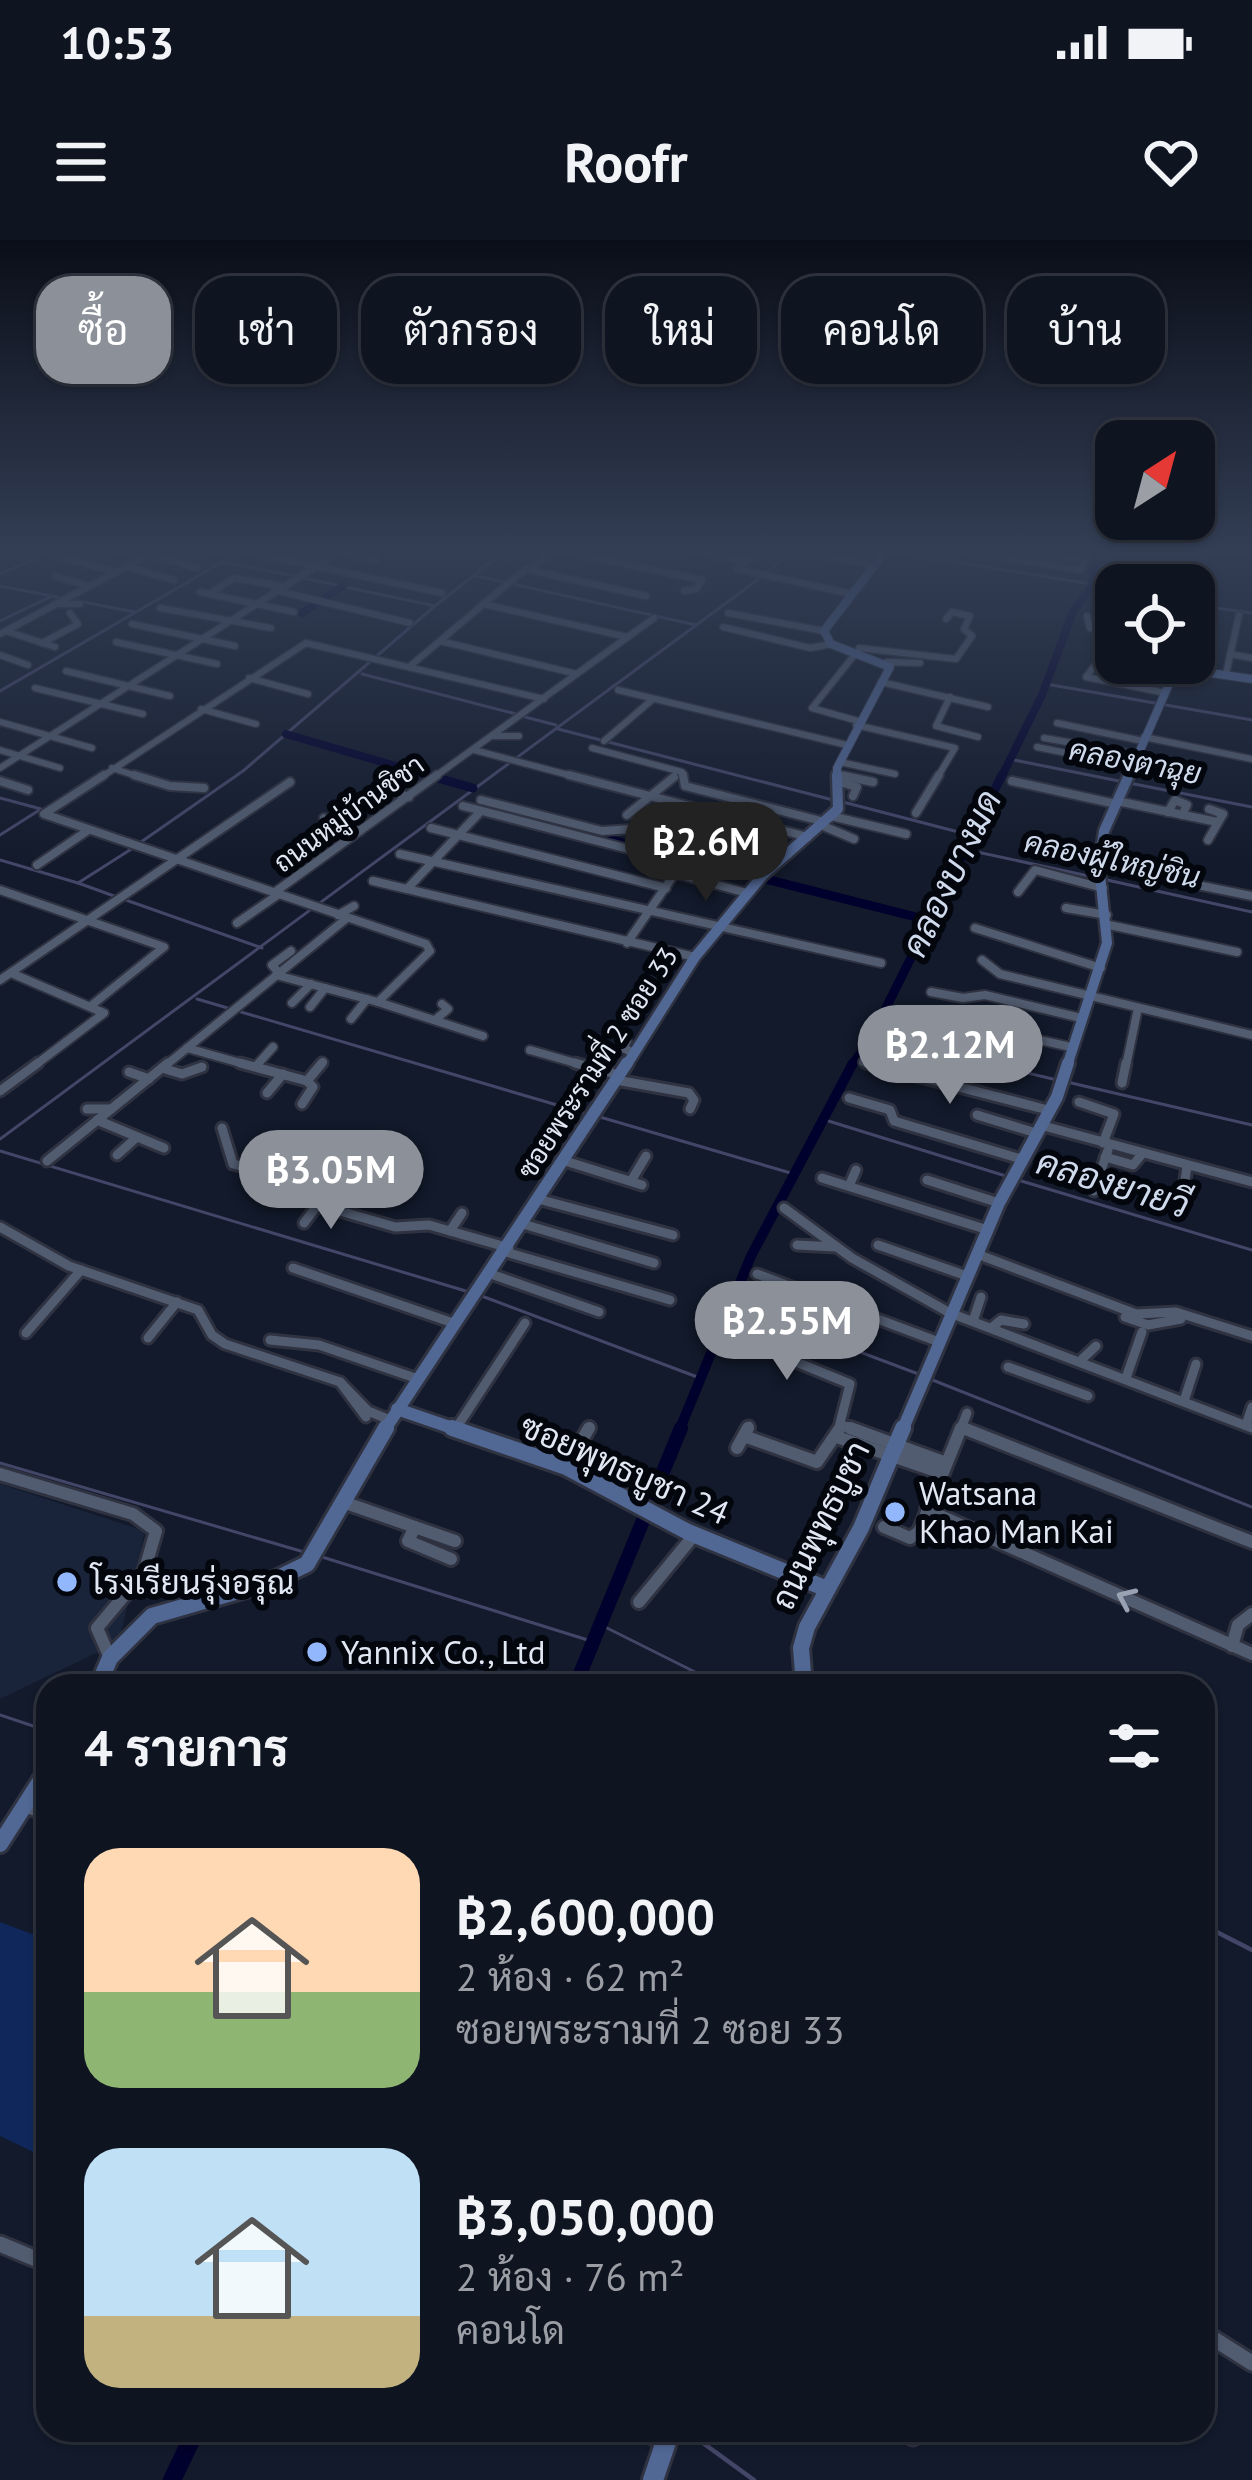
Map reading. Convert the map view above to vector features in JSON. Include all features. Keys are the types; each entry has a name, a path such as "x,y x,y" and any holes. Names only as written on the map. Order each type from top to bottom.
{"street":[{"path":"169,654 217,664"},
{"path":"87,831 45,812 289,654"},
{"path":"353,654 544,699"},
{"path":"409,667 425,654"},
{"path":"492,654 577,674"},
{"name":"ถนนหมู่บ้านชิชา","path":"87,831 277,893 605,654"},
{"path":"855,654 812,709 955,748 916,812"},
{"path":"867,654 920,663"},
{"path":"885,658 893,654"},
{"path":"926,654 958,658 961,654"},
{"path":"1226,674 1230,654 1252,658"},
{"path":"0,655 28,664"},
{"path":"0,768 176,655"},
{"path":"844,800 840,761 889,669 885,658"},
{"path":"66,671 170,696"},
{"path":"1215,673 1252,679"},
{"path":"249,678 308,694"},
{"path":"881,682 988,706"},
{"path":"1121,684 1161,692"},
{"name":"ถนนพุทธบูชา","path":"804,1674 803,1638 861,1528 999,1203 1057,1097 1101,968 1108,920 1101,874 1116,803 1166,684"},
{"path":"35,688 143,714"},
{"path":"618,690 847,745"},
{"path":"950,697 936,726 978,737"},
{"path":"604,741 653,699"},
{"path":"201,710 256,724"},
{"path":"0,722 92,748"},
{"path":"1057,723 1252,759"},
{"path":"493,736 519,736"},
{"path":"1045,738 1136,754"},
{"path":"592,748 682,772 685,786 826,821 906,834"},
{"path":"1037,748 1130,766"},
{"path":"474,749 803,835"},
{"path":"0,751 60,768"},
{"path":"840,761 895,774"},
{"path":"112,767 170,786 204,788"},
{"path":"627,815 674,777"},
{"path":"839,778 873,782"},
{"path":"839,778 857,787 844,800"},
{"path":"0,781 28,790"},
{"path":"1012,781 1217,822"},
{"name":"ถนนหมู่บ้านชิชา","path":"0,980 290,782"},
{"path":"378,787 409,796"},
{"name":"ซอยพระรามที่ 2 ซอย 33","path":"140,1624 269,1582 307,1564 391,1419 507,1250 617,1078 630,1047 747,893 844,800"},
{"path":"463,806 602,831 660,826 788,854"},
{"path":"407,890 481,806"},
{"path":"481,806 681,862 627,943"},
{"path":"1208,840 1222,812 1209,809"},
{"path":"324,818 360,831"},
{"path":"826,821 854,839"},
{"path":"430,828 666,888"},
{"path":"37,865 87,831"},
{"path":"1050,852 1101,874"},
{"path":"400,854 881,963"},
{"path":"1018,892 1035,870 1101,874 1252,896"},
{"path":"677,874 747,893"},
{"path":"373,881 627,943 679,948 695,957"},
{"path":"0,890 164,947 92,1005"},
{"path":"237,923 277,893 426,944 430,951 350,1019"},
{"path":"47,1161 188,1048 204,1026 226,1016 278,974 354,906"},
{"path":"1066,908 1237,952"},
{"path":"374,926 388,916"},
{"path":"404,925 411,929 408,938"},
{"path":"975,928 987,936 1101,968"},
{"path":"291,951 270,968 483,1036"},
{"path":"982,960 1000,974 1252,1035"},
{"path":"0,1091 104,1011 11,973"},
{"path":"292,1003 311,984"},
{"path":"310,1007 325,988"},
{"path":"931,992 962,998 985,995 1081,1018"},
{"path":"435,1021 448,1009 442,1004"},
{"path":"1122,1083 1138,1008"},
{"path":"921,1014 1071,1046"},
{"path":"256,1066 273,1047"},
{"path":"188,1048 307,1082 313,1087 302,1104"},
{"path":"530,1050 617,1078 689,1094 694,1100 690,1109"},
{"path":"307,1082 323,1062"},
{"path":"863,1062 1048,1110"},
{"path":"948,1084 957,1063"},
{"path":"162,1068 182,1074 202,1067"},
{"path":"129,1072 149,1079"},
{"path":"267,1094 283,1074"},
{"path":"849,1098 890,1111 894,1121 1021,1159"},
{"path":"1079,1102 1114,1114 1094,1191"},
{"path":"87,1109 111,1108"},
{"path":"976,1115 1106,1150 1133,1165 1142,1154 1252,1182"},
{"path":"97,1120 164,1148"},
{"path":"222,1128 233,1164 273,1174 319,1203 395,1227 420,1224 450,1231 670,1300"},
{"path":"117,1155 137,1137"},
{"path":"562,1160 636,1183 646,1156"},
{"path":"1182,1202 1187,1166"},
{"path":"849,1186 856,1170"},
{"path":"822,1178 988,1230"},
{"path":"928,1180 999,1203"},
{"path":"538,1199 673,1235"},
{"path":"304,1222 319,1203"},
{"path":"784,1208 836,1247 950,1312 1249,1426 1252,1407"},
{"path":"332,1222 340,1211"},
{"path":"450,1231 462,1213"},
{"path":"523,1224 654,1264"},
{"path":"0,1227 81,1270 206,1316 212,1335 225,1344 340,1382 355,1409 391,1419"},
{"path":"797,1245 836,1247"},
{"path":"878,1245 967,1276"},
{"path":"977,1254 1139,1323 1175,1318 1252,1339"},
{"path":"293,1268 456,1324"},
{"path":"26,1333 81,1270"},
{"path":"491,1274 599,1312"},
{"path":"758,1274 939,1342"},
{"path":"973,1321 981,1297"},
{"path":"148,1338 177,1302"},
{"path":"992,1328 998,1320 1024,1324"},
{"path":"454,1430 525,1323"},
{"path":"1126,1378 1142,1331"},
{"path":"270,1340 319,1345 418,1378"},
{"path":"743,1437 814,1462 824,1459 840,1431 850,1384 784,1357 780,1354 786,1342"},
{"path":"1080,1361 1096,1346"},
{"path":"1045,1380 1056,1352"},
{"path":"1184,1401 1196,1364"},
{"path":"1008,1366 1088,1396"},
{"path":"884,1527 915,1537 967,1414"},
{"name":"ซอยพุทธบูชา 24","path":"391,1419 454,1430 566,1467 692,1533 827,1589"},
{"path":"566,1467 590,1427"},
{"path":"961,1427 1252,1542"},
{"path":"840,1431 944,1468"},
{"path":"0,1474 150,1522 156,1531 155,1550 124,1601 97,1628 110,1658"},
{"path":"344,1502 455,1540"},
{"path":"927,1510 1252,1654"},
{"path":"415,1527 411,1544 451,1559"},
{"path":"639,1602 692,1533"},
{"path":"103,1674 110,1658 140,1624 124,1601"},
{"path":"1232,1646 1238,1625 1252,1614"},
{"path":"0,1844 36,1791"},
{"path":"27,1807 36,1810"},
{"path":"0,2244 36,2259"},
{"path":"1215,2339 1252,2362"},
{"path":"653,2480 661,2442"}],"shaded area":[{"name":"โรงเรียนรุ่งอรุณ","path":"0,1484 145,1531 121,1633 111,1646 52,1674 36,1674 36,1682 0,1699"},
{"path":"0,1922 36,1936 36,2153 0,2136"}],"waterway":[{"path":"0,691 65,654"},
{"path":"141,842 243,771 380,654"},
{"path":"260,947 658,654"},
{"name":"คลองบางมด","path":"1001,778 1057,654"},
{"path":"362,674 516,714"},
{"path":"1046,684 1252,720"},
{"path":"525,717 556,725"},
{"path":"558,729 833,800"},
{"path":"286,734 437,778"},
{"name":"คลองตาฉุย","path":"1009,759 1119,781"},
{"path":"427,775 473,788"},
{"name":"คลองบางมด","path":"852,1064 869,1042 1002,775"},
{"name":"คลองตาฉุย","path":"1129,783 1252,807"},
{"path":"0,798 41,809 0,835"},
{"path":"843,802 970,835"},
{"path":"493,810 928,920"},
{"path":"78,883 133,848"},
{"name":"คลองผู้ใหญ่ชิน","path":"963,849 1098,878"},
{"path":"0,860 78,883"},
{"name":"คลองผู้ใหญ่ชิน","path":"1107,880 1252,912"},
{"path":"78,883 114,896"},
{"path":"123,899 260,947"},
{"path":"0,1139 260,947"},
{"path":"197,999 591,1115"},
{"path":"869,1042 896,1042 1057,1080"},
{"name":"คลองบางมด","path":"679,1431 751,1256 852,1064"},
{"path":"1067,1082 1252,1125"},
{"path":"600,1117 794,1174"},
{"name":"คลองยายวี","path":"822,1119 1009,1177"},
{"path":"0,1151 469,1292"},
{"name":"คลองยายวี","path":"1018,1180 1252,1250"},
{"path":"479,1295 700,1378"},
{"path":"730,1303 921,1375"},
{"path":"930,1379 1252,1507"},
{"name":"คลองบางมด","path":"580,1674 681,1428"},
{"path":"0,1463 304,1552"},
{"path":"319,1556 591,1641"},
{"path":"597,1623 699,1674"},
{"path":"0,1715 36,1727"},
{"path":"1215,1931 1252,1950"},
{"name":"คลองบางมด","path":"172,2480 190,2442"},
{"path":"702,2442 754,2480"}],"place":[{"name":"Watsana Khao Man Kai","path":"895,1512"},
{"name":"โรงเรียนรุ่งอรุณ","path":"67,1582"},
{"name":"Yannix Co., Ltd","path":"317,1652"}]}
